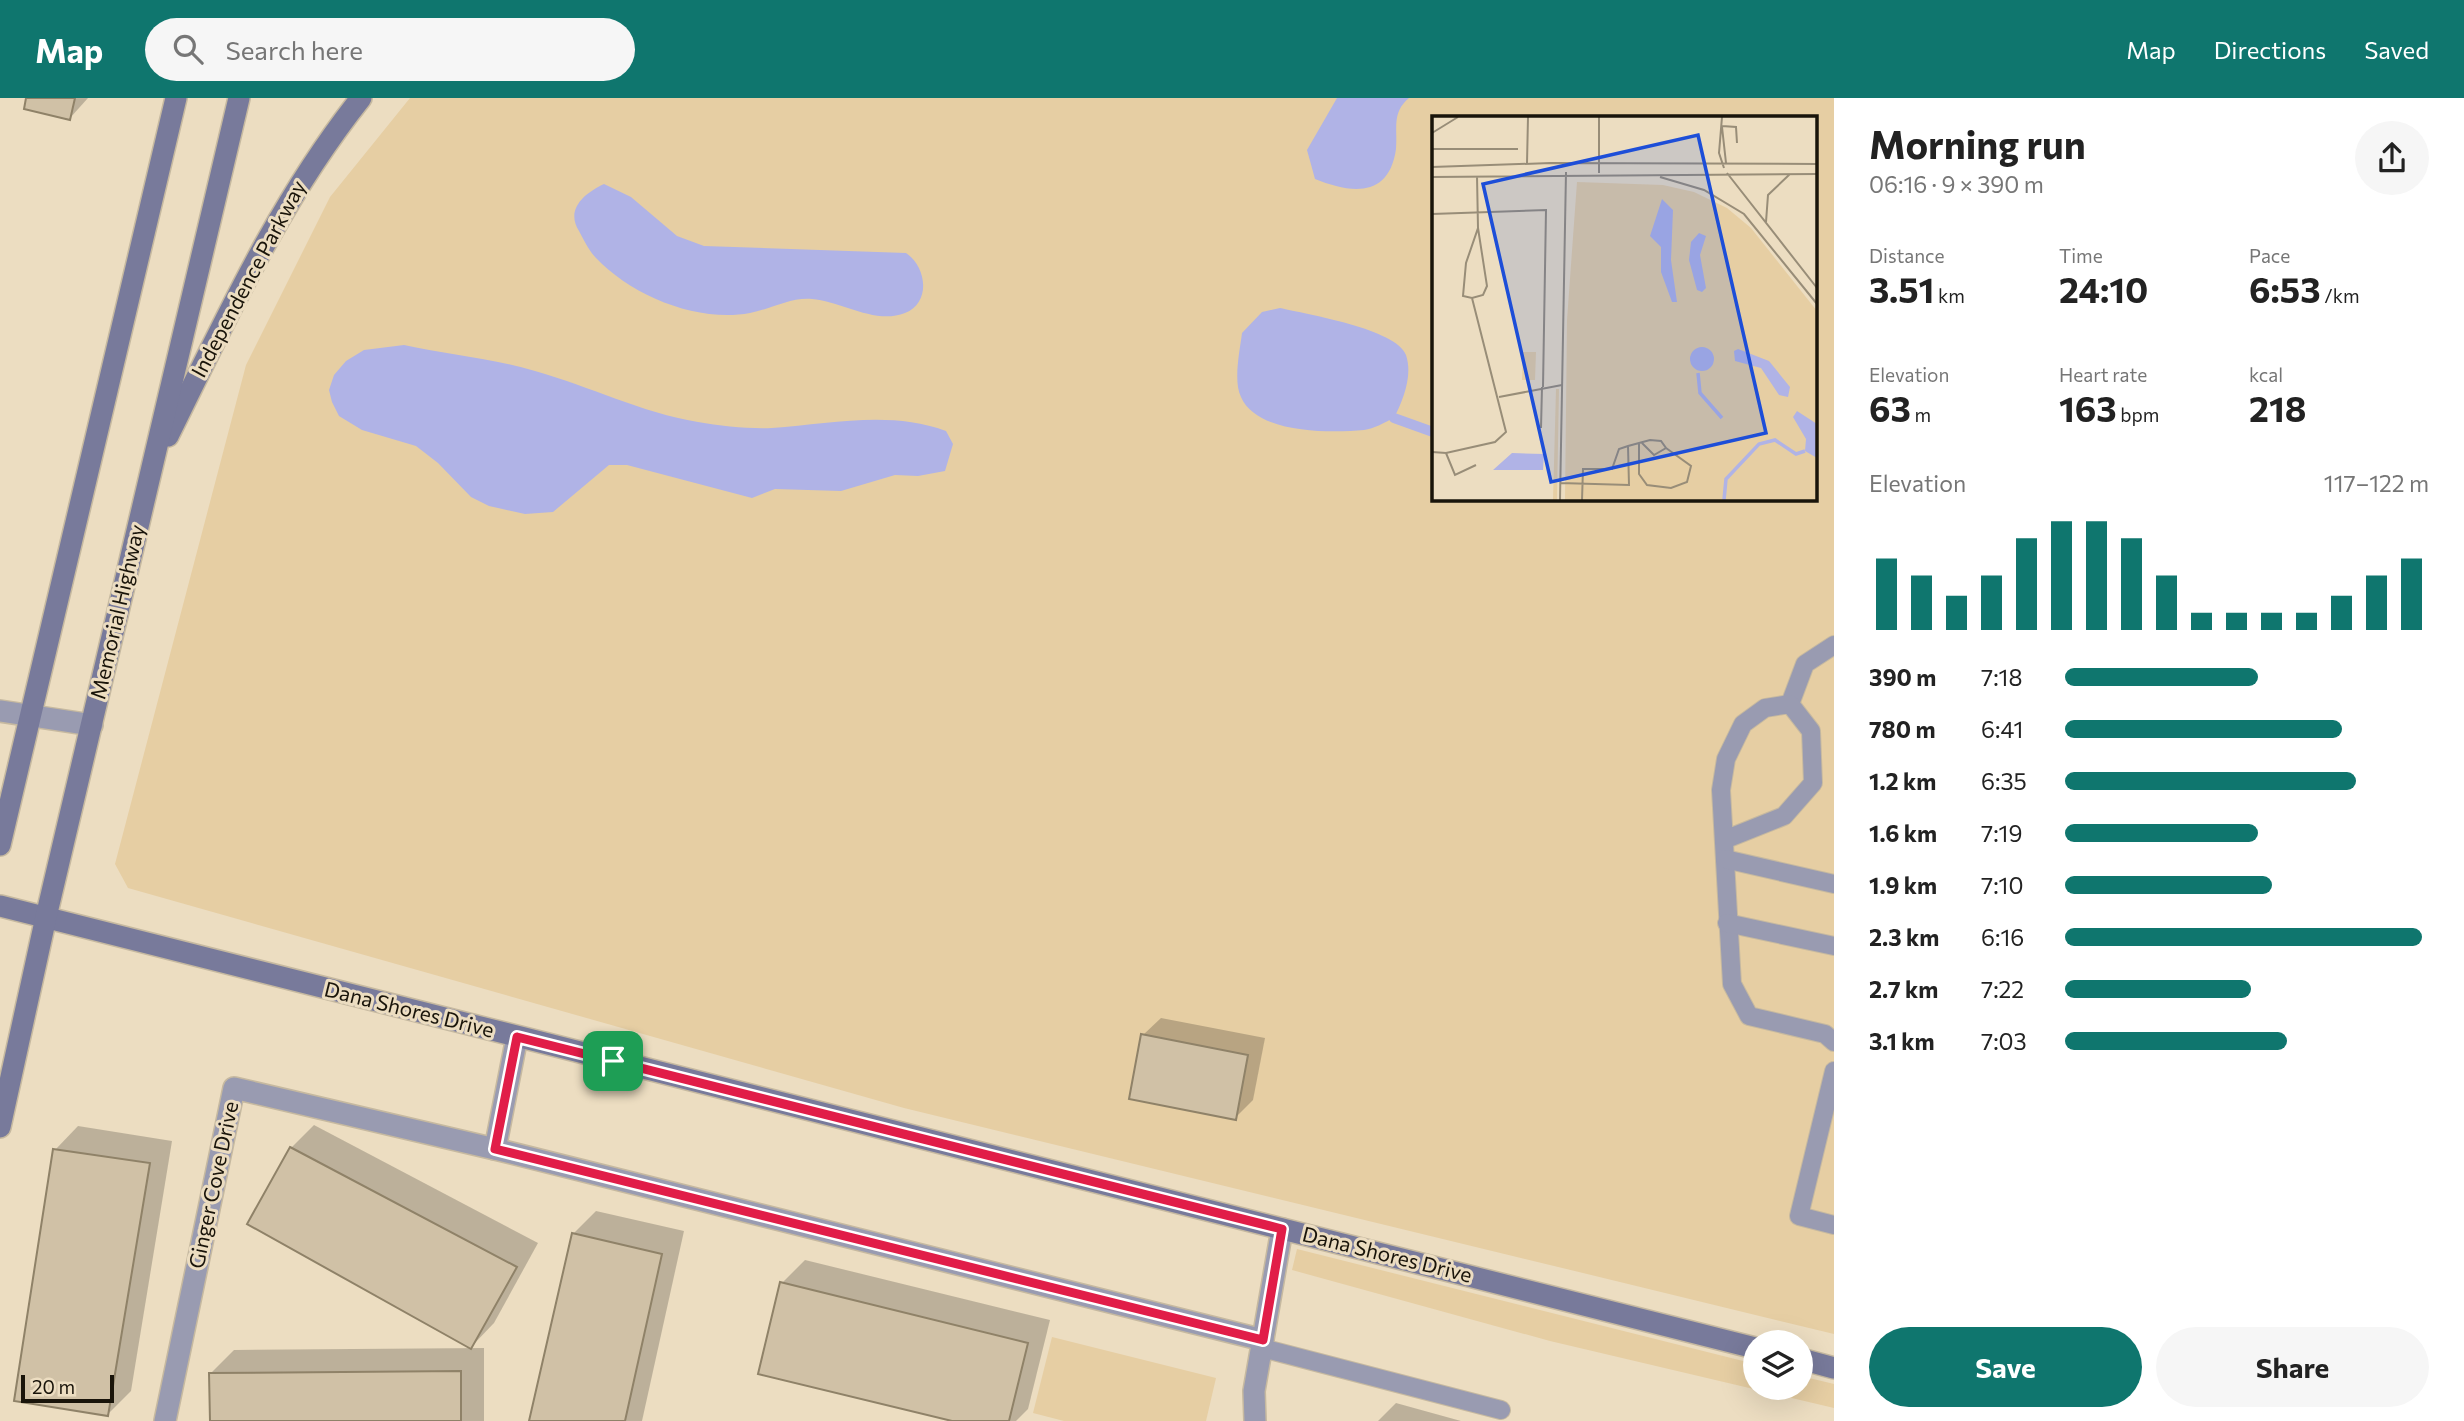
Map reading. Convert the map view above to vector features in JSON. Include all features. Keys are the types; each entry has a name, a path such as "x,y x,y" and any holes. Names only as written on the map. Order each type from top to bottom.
{"main road":[{"path":"0,845 176,98"},
{"name":"Memorial Highway","path":"0,1127 46,917 239,98"},
{"name":"Independence Parkway","path":"151,469 245,278 283,208 333,133 361,98"},
{"name":"Dana Shores Drive","path":"0,906 1743,1345"},
{"path":"1813,1362 1834,1368"}],"street":[{"path":"0,711 92,725"},
{"path":"495,1149 517,1037"},
{"name":"Ginger Cove Drive","path":"165,1421 234,1088 495,1149 1262,1344"},
{"path":"1255,1421 1254,1391 1282,1229"}],"lane":[{"path":"1790,704 1805,664 1834,645"},
{"path":"1790,704 1765,708 1743,724 1726,759 1721,790 1732,984 1749,1016 1825,1034 1834,1042"},
{"path":"1724,840 1784,817 1813,783 1811,731 1790,704"},
{"path":"1725,859 1834,884"},
{"path":"1727,923 1834,946"},
{"path":"1834,1071 1799,1216 1834,1225"},
{"path":"1262,1344 1501,1410"}],"shaded area":[{"path":"410,98 1834,98 1834,1334 904,1108 128,888 115,864 246,365 330,197"},
{"path":"1297,1249 1743,1361 1743,1387 1550,1341 1292,1270"},
{"path":"1052,1337 1216,1378 1206,1421 1064,1421 1033,1413"},
{"path":"1813,1379 1834,1384 1834,1408 1800,1400 1813,1400"}],"water":[{"path":"1337,98 1409,98 1400,109 1396,122 1396,149 1392,165 1377,184 1354,189 1315,179 1307,150"},
{"path":"604,184 631,197 677,236 704,246 906,253 913,259 922,275 922,293 914,308 894,316 870,314 812,299 730,315 709,314 667,304 647,295 611,272 593,255 579,231 574,216 579,203 590,192"},
{"path":"1280,308 1369,330 1399,346 1406,355 1408,379 1394,418 1364,430 1314,431 1278,424 1249,409 1241,397 1237,383 1242,333 1262,312"},
{"path":"404,345 519,367 636,406 698,422 772,428 860,420 903,421 946,431 953,444 945,471 918,476 895,475 841,491 775,489 752,498 627,465 609,465 553,512 525,514 489,506 471,497 438,463 416,446 362,430 339,416 329,390 334,375 346,361 364,350"}],"building":[{"path":"26,98 75,98 70,120 24,109"},
{"path":"1141,1034 1248,1055 1236,1120 1129,1099"},
{"path":"290,1147 517,1267 471,1349 247,1224"},
{"path":"53,1149 150,1163 108,1416 14,1401"},
{"path":"572,1233 662,1254 625,1421 529,1421"},
{"path":"780,1282 1028,1343 1009,1421 952,1421 758,1374"},
{"path":"461,1371 461,1421 210,1421 209,1373"}],"waterway":[{"path":"1394,418 1432,432"}],"route":[{"path":"517,1037 613,1061 1282,1229 1263,1340 495,1149 517,1037"}]}
